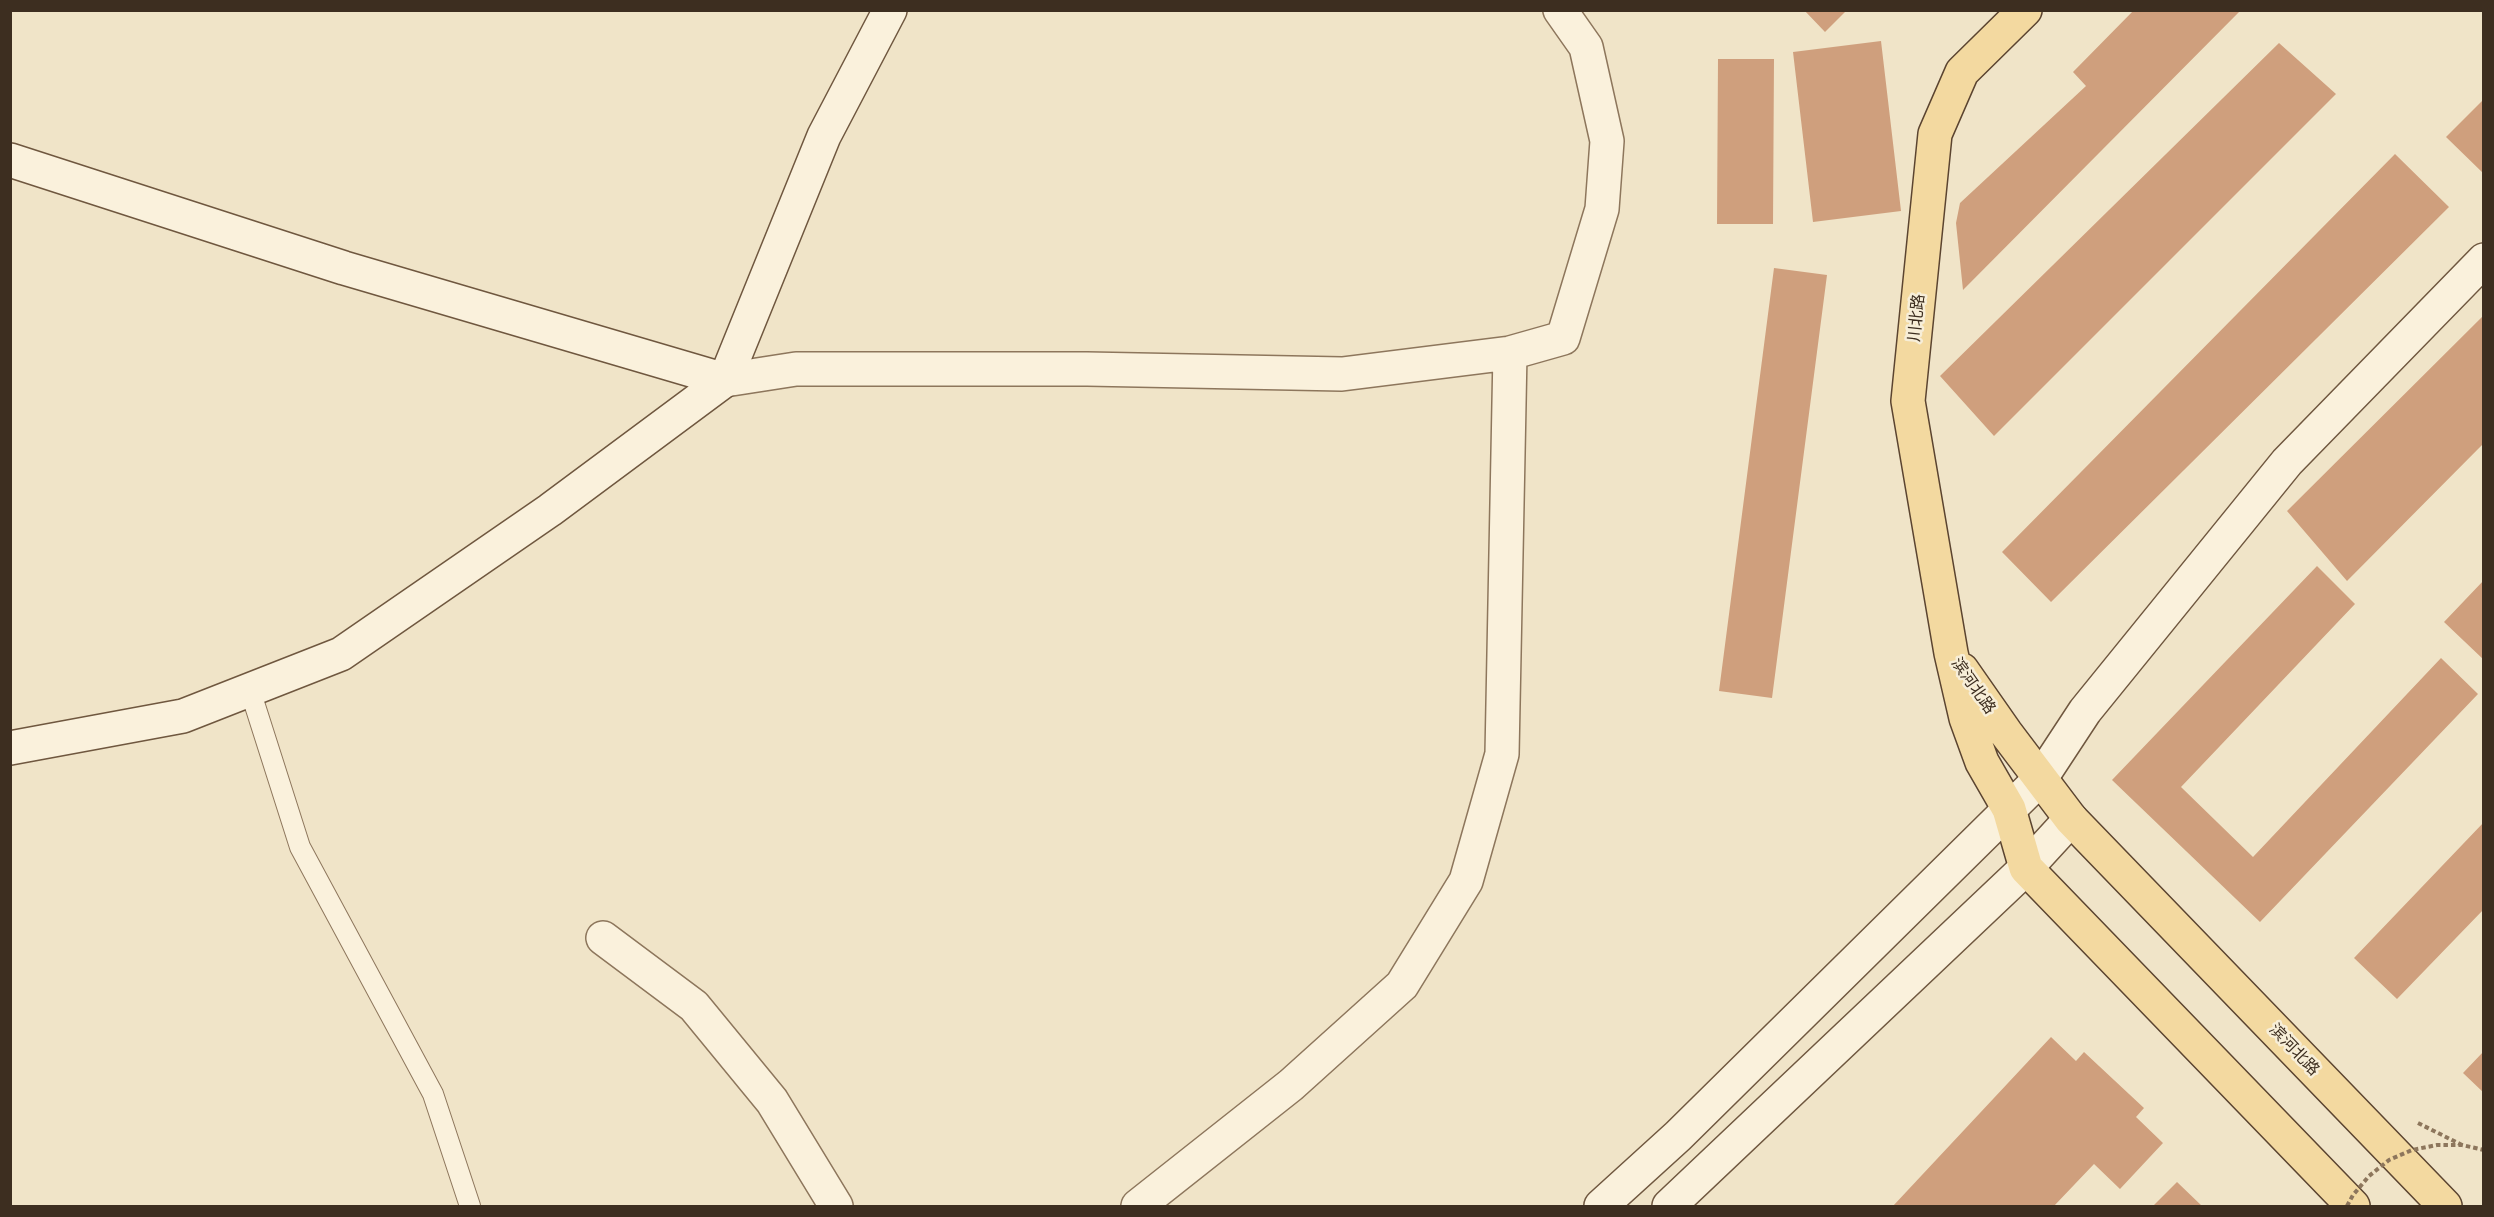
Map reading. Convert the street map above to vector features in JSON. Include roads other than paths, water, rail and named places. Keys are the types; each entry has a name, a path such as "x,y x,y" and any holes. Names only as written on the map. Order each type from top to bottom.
{"main road":[{"name":"川北路","path":"1951,653 1908,401 1935,134 1962,72 2025,10"},
{"name":"滨河北路","path":"1951,653 2006,733 2071,819 2445,1206"},
{"name":"滨河北路","path":"1951,653 1966,718 1982,762 2009,809 2026,868 2354,1206"}],"street":[{"path":"10,748 183,716 341,654 550,510 725,380 824,136 890,10"},
{"path":"10,160 344,268 725,380 796,369 1087,369 1342,374 1510,354 1563,338 1602,209 1607,141 1586,47 1560,10"},
{"path":"1601,1206 1678,1136 2041,778 2085,711 2287,462 2484,260"},
{"path":"1138,1206 1291,1085 1402,985 1466,881 1502,754 1510,354"},
{"path":"1669,1206 2026,868 2071,819"},
{"path":"603,938 694,1006 772,1101 836,1206"}],"lane":[{"path":"250,690 300,847 433,1094 470,1206"}]}
